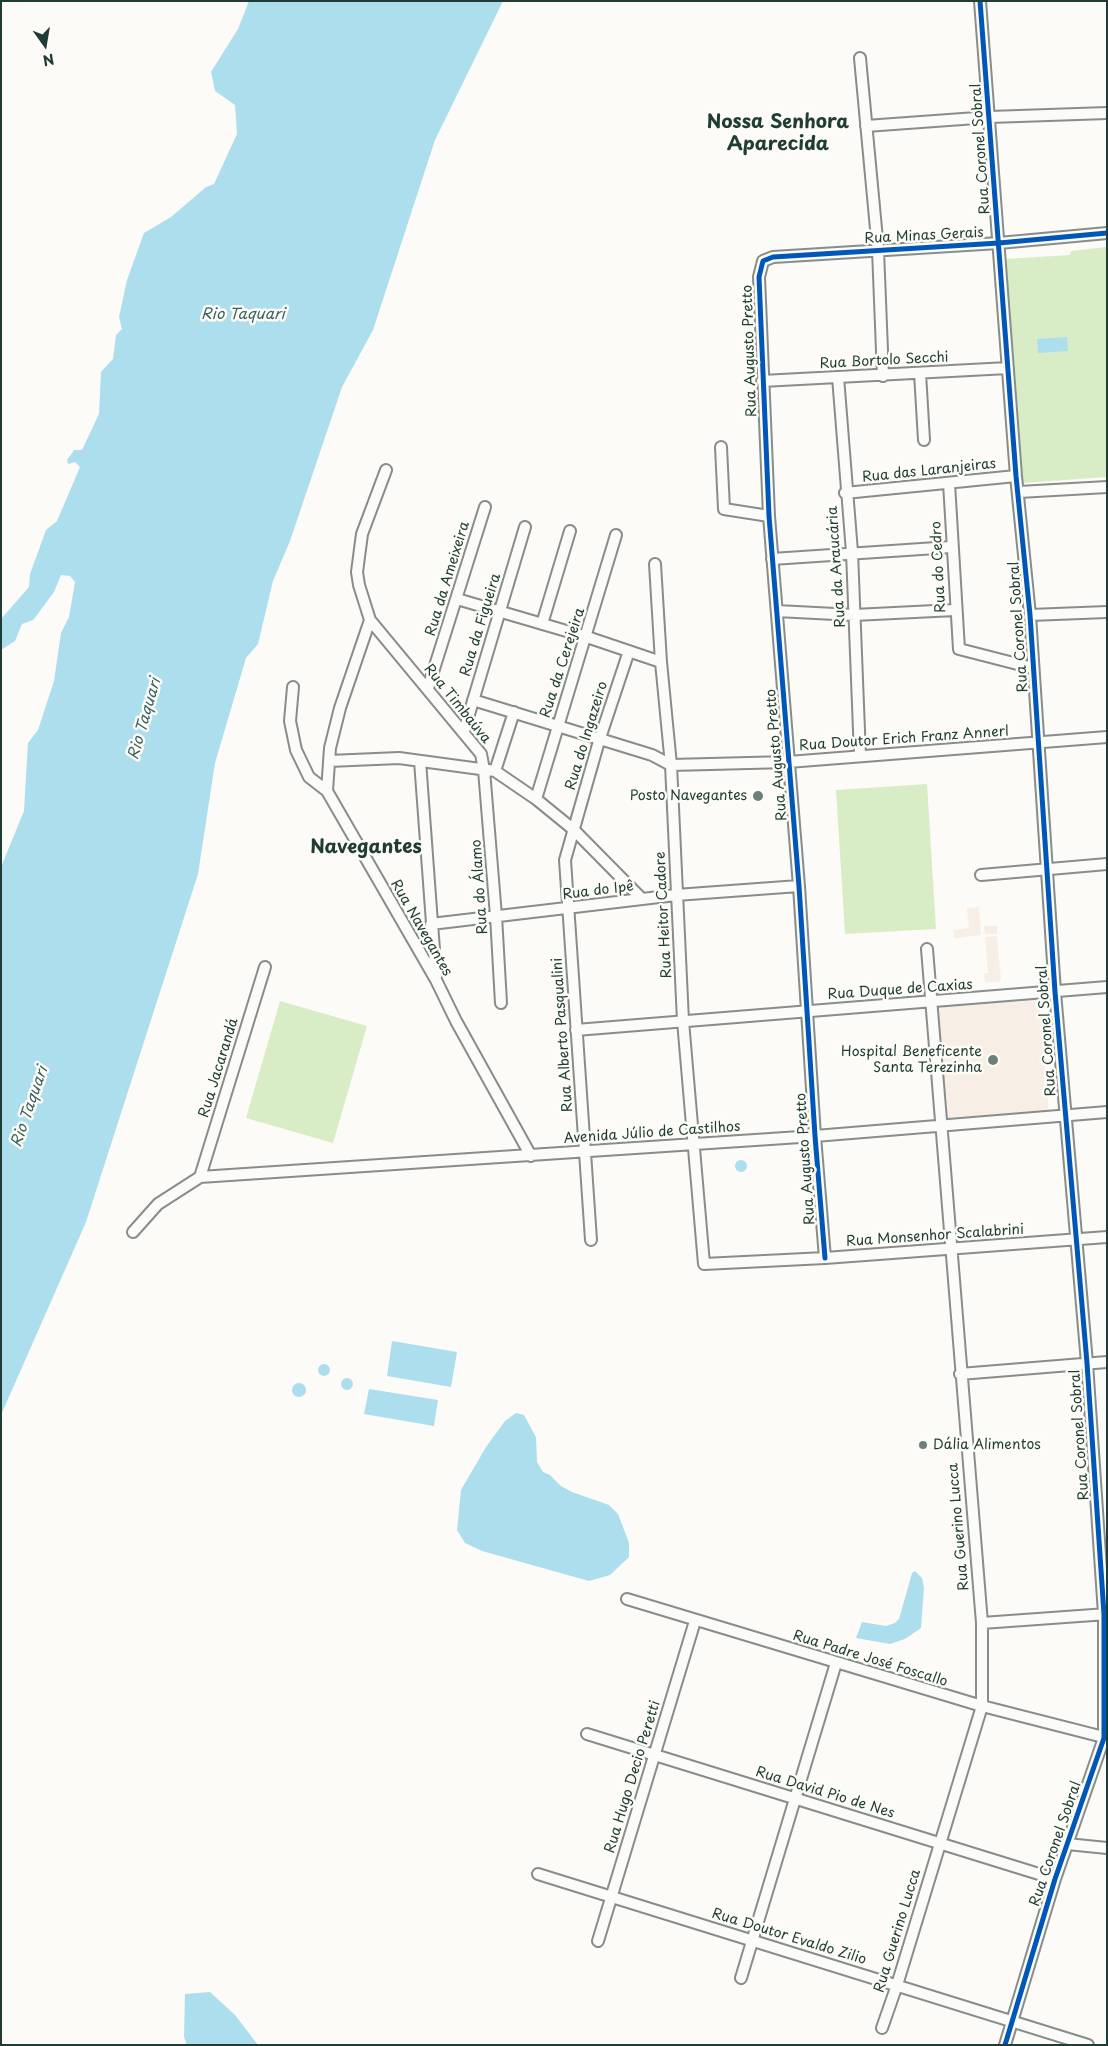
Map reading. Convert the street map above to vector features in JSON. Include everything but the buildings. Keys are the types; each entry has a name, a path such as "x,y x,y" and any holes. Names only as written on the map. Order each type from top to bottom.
{"street":[{"name":"Rua Coronel Sobral","path":"980,1 1016,476 1030,615 1064,1115 1087,1364 1105,1614 1105,1738 1055,1878 1005,2045"},
{"path":"860,58 878,250 883,376"},
{"path":"866,126 990,117 1107,114"},
{"name":"Rua Minas Gerais","path":"773,257 999,243 1107,233"},
{"name":"Rua Augusto Pretto","path":"773,257 763,261 759,277 769,516 799,886 814,1136 825,1258"},
{"name":"Rua Bortolo Secchi","path":"762,381 1008,368"},
{"path":"920,373 924,440"},
{"name":"Rua da Araucária","path":"838,377 845,493 852,552 860,756"},
{"path":"721,447 724,509 769,516"},
{"name":"Rua Timbaúva","path":"386,470 362,534 357,572 370,620 464,731 489,770"},
{"name":"Rua das Laranjeiras","path":"845,493 1016,476"},
{"name":"Rua do Cedro","path":"949,483 951,547 959,650 1033,668"},
{"path":"1019,492 1107,487"},
{"name":"Rua da Ameixeira","path":"428,688 485,507"},
{"name":"Rua da Figueira","path":"464,731 524,527"},
{"path":"542,624 570,531"},
{"name":"Rua da Cerejeira","path":"536,799 557,726 587,637 616,536"},
{"path":"772,559 852,552 951,547"},
{"name":"Rua Heitor Cadore","path":"655,564 660,662 671,766 683,1021 704,1264"},
{"path":"457,599 587,637 660,662"},
{"path":"777,612 854,615 955,610"},
{"path":"1030,615 1107,612"},
{"path":"327,791 330,748 340,708 370,620"},
{"name":"Rua do Ingazeiro","path":"574,830 599,741 628,650"},
{"path":"293,687 290,721 296,750 309,777 327,791"},
{"path":"473,700 599,741 652,755 671,766"},
{"path":"489,770 514,712"},
{"name":"Rua Doutor Erich Franz Annerl","path":"671,766 788,762 1107,737"},
{"path":"329,761 399,758 489,770 536,799 574,830 642,899"},
{"path":"420,762 436,980"},
{"name":"Rua do Álamo","path":"489,770 501,1003"},
{"name":"Rua Navegantes","path":"327,791 436,980 456,1021 531,1156"},
{"name":"Rua Alberto Pasqualini","path":"574,830 565,860 591,1240"},
{"path":"982,876 1107,864"},
{"name":"Rua do Ipê","path":"431,924 676,895 799,886"},
{"name":"Rua Guerino Lucca","path":"882,2028 897,1985 982,1706 982,1623 960,1374 927,949"},
{"name":"Rua Jacarandá","path":"200,1177 266,967"},
{"name":"Rua Duque de Caxias","path":"576,1030 1107,988"},
{"name":"Avenida Júlio de Castilhos","path":"200,1177 814,1136 1107,1112"},
{"path":"133,1232 158,1204 200,1177"},
{"name":"Rua Monsenhor Scalabrini","path":"704,1264 825,1258 1107,1237"},
{"path":"960,1374 1107,1362"},
{"path":"1096,1488 1107,1487"},
{"name":"Rua Padre José Foscallo","path":"627,1599 982,1706 1105,1738"},
{"path":"982,1623 1105,1614"},
{"name":"Rua Hugo Decio Peretti","path":"598,1941 610,1896 695,1621"},
{"path":"741,1978 836,1663"},
{"name":"Rua David Pio de Nes","path":"587,1734 1055,1878"},
{"path":"1067,1844 1107,1848"},
{"name":"Rua Doutor Evaldo Zilio","path":"538,1874 1088,2045"}],"shaded area":[{"path":"979,907 981,935 954,938 954,930 969,928 967,908"},
{"path":"984,926 997,926 997,934 985,934"},
{"path":"997,936 1001,981 985,983 984,973 988,973 985,937"},
{"name":"Hospital Beneficente Santa Terezinha","path":"1039,998 1049,1114 947,1122 936,1007"}],"green space":[{"path":"1107,247 1107,477 1023,483 1005,259 1070,255 1071,251"},
{"path":"927,784 936,929 845,934 836,790"},
{"path":"280,1001 367,1026 333,1143 246,1118"}],"water":[{"name":"Rio Taquari","path":"249,1 503,1 435,140 373,330 342,387 290,541 273,581 258,644 246,658 215,763 198,874 86,1222 1,1415 1,867 24,811 28,743 38,730 54,681 61,633 69,617 75,582 70,576 61,575 54,592 33,620 22,624 15,641 1,650 1,619 29,587 30,574 46,530 57,521 80,467 75,462 68,464 67,460 74,450 82,450 99,414 101,372 113,359 116,335 122,329 119,317 127,280 144,233 171,217 206,187 214,184 237,134 235,105 215,91 211,72 238,29"},
{"path":"1067,337 1068,351 1038,353 1037,339"},
{"path":"741,1160 747,1166 741,1172 735,1166"},
{"path":"392,1341 457,1352 451,1387 387,1376"},
{"path":"326,1364 329,1365 329,1375 322,1376 319,1375 318,1368 319,1365"},
{"path":"345,1378 349,1378 353,1384 349,1390 345,1390 341,1386 341,1382"},
{"path":"299,1383 304,1385 306,1390 304,1395 299,1397 294,1395 292,1390 294,1385"},
{"path":"369,1389 438,1400 434,1426 364,1414"},
{"path":"516,1413 524,1415 536,1437 537,1462 543,1472 550,1475 561,1486 572,1492 609,1505 618,1514 629,1543 629,1557 610,1575 589,1581 482,1551 465,1543 457,1530 461,1490 486,1447 505,1421"},
{"path":"915,1571 922,1578 924,1588 921,1628 905,1639 890,1644 856,1638 862,1622 886,1626 895,1623 899,1619 912,1573"},
{"path":"210,1992 235,2015 258,2045 187,2045 184,2037 185,1994"}],"cycle path":[{"path":"980,1 1016,476 1030,615 1055,992 1087,1363 1104,1614 1104,1738 1055,1879 1005,2045"},
{"path":"825,1258 799,886 769,516 759,277 763,261 773,257 999,243 1107,233"}],"place":[{"name":"Posto Navegantes","path":"758,796"},
{"name":"Hospital Beneficente Santa Terezinha","path":"993,1060"},
{"name":"Dália Alimentos","path":"923,1445"}],"district":[{"name":"Nossa Senhora Aparecida","path":"778,134"},
{"name":"Navegantes","path":"366,848"}]}
